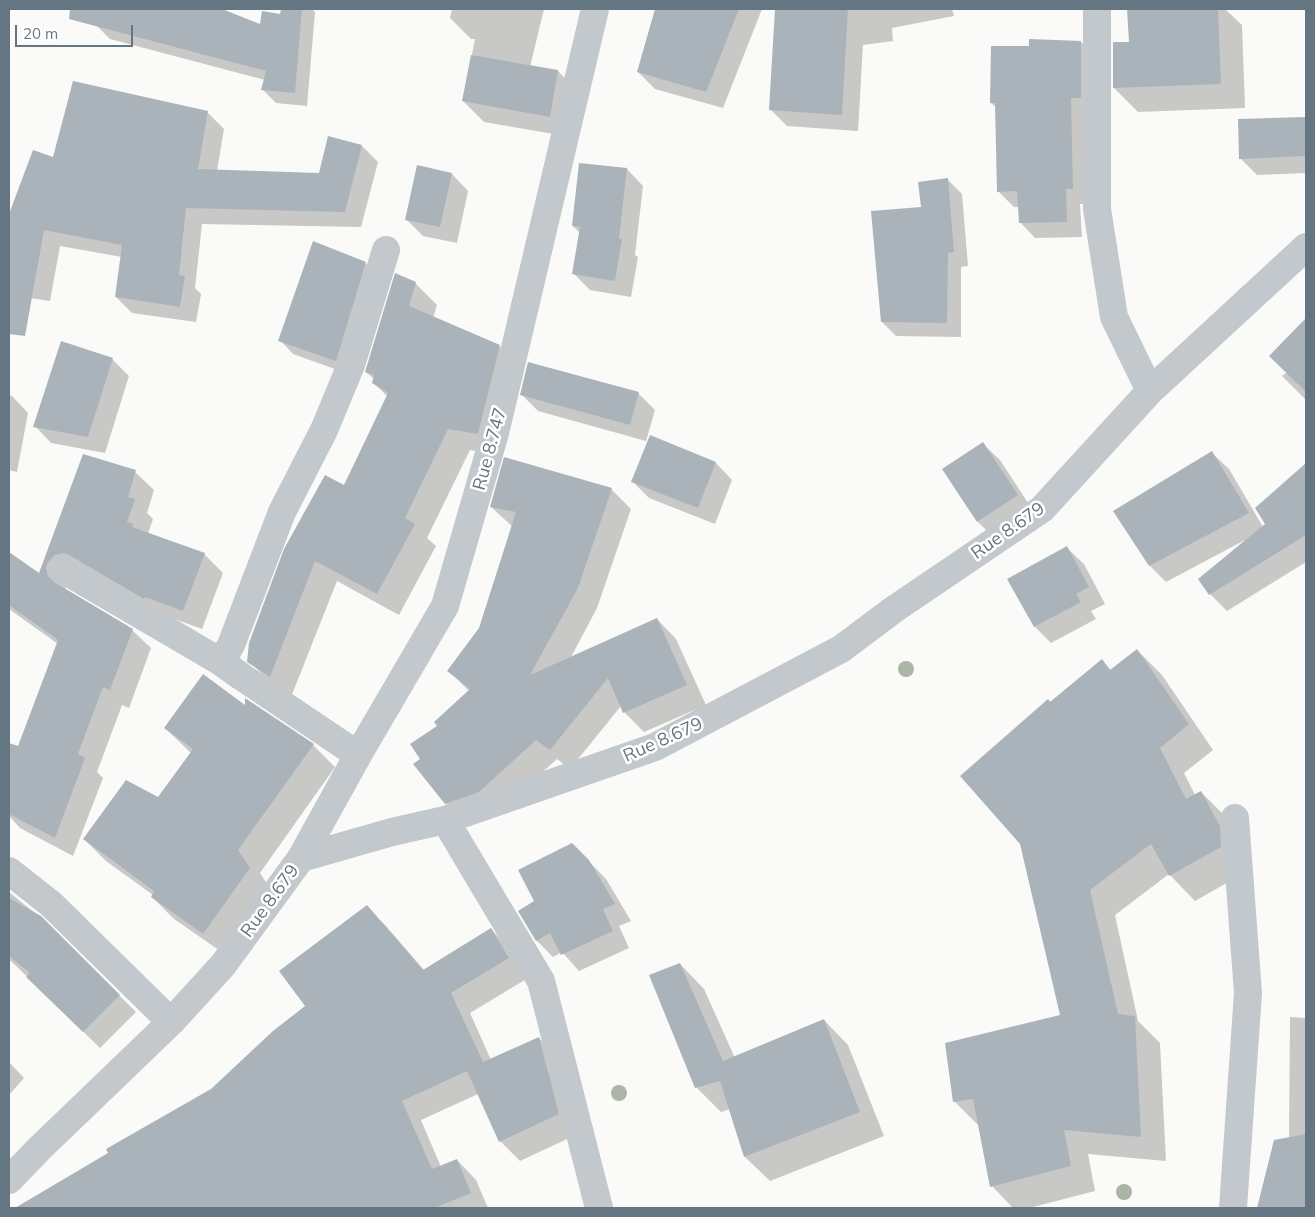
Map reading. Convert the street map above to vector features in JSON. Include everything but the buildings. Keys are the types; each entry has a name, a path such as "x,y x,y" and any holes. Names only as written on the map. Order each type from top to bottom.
{"street":[{"name":"Rue 8.747","path":"301,858 444,606 495,433 595,9"},
{"path":"1097,9 1097,209 1114,317 1150,391"},
{"name":"Rue 8.679","path":"9,1180 171,1022 223,966 301,858 392,832 445,820 655,747 842,649 893,610 1042,509 1150,391 1306,247"},
{"path":"222,662 231,644 282,512 324,430 351,365 386,250"},
{"path":"62,569 222,662 358,755"},
{"path":"1233,1208 1248,993 1235,818"},
{"path":"445,820 541,981 599,1208"},
{"path":"9,871 51,904 171,1022"}]}
